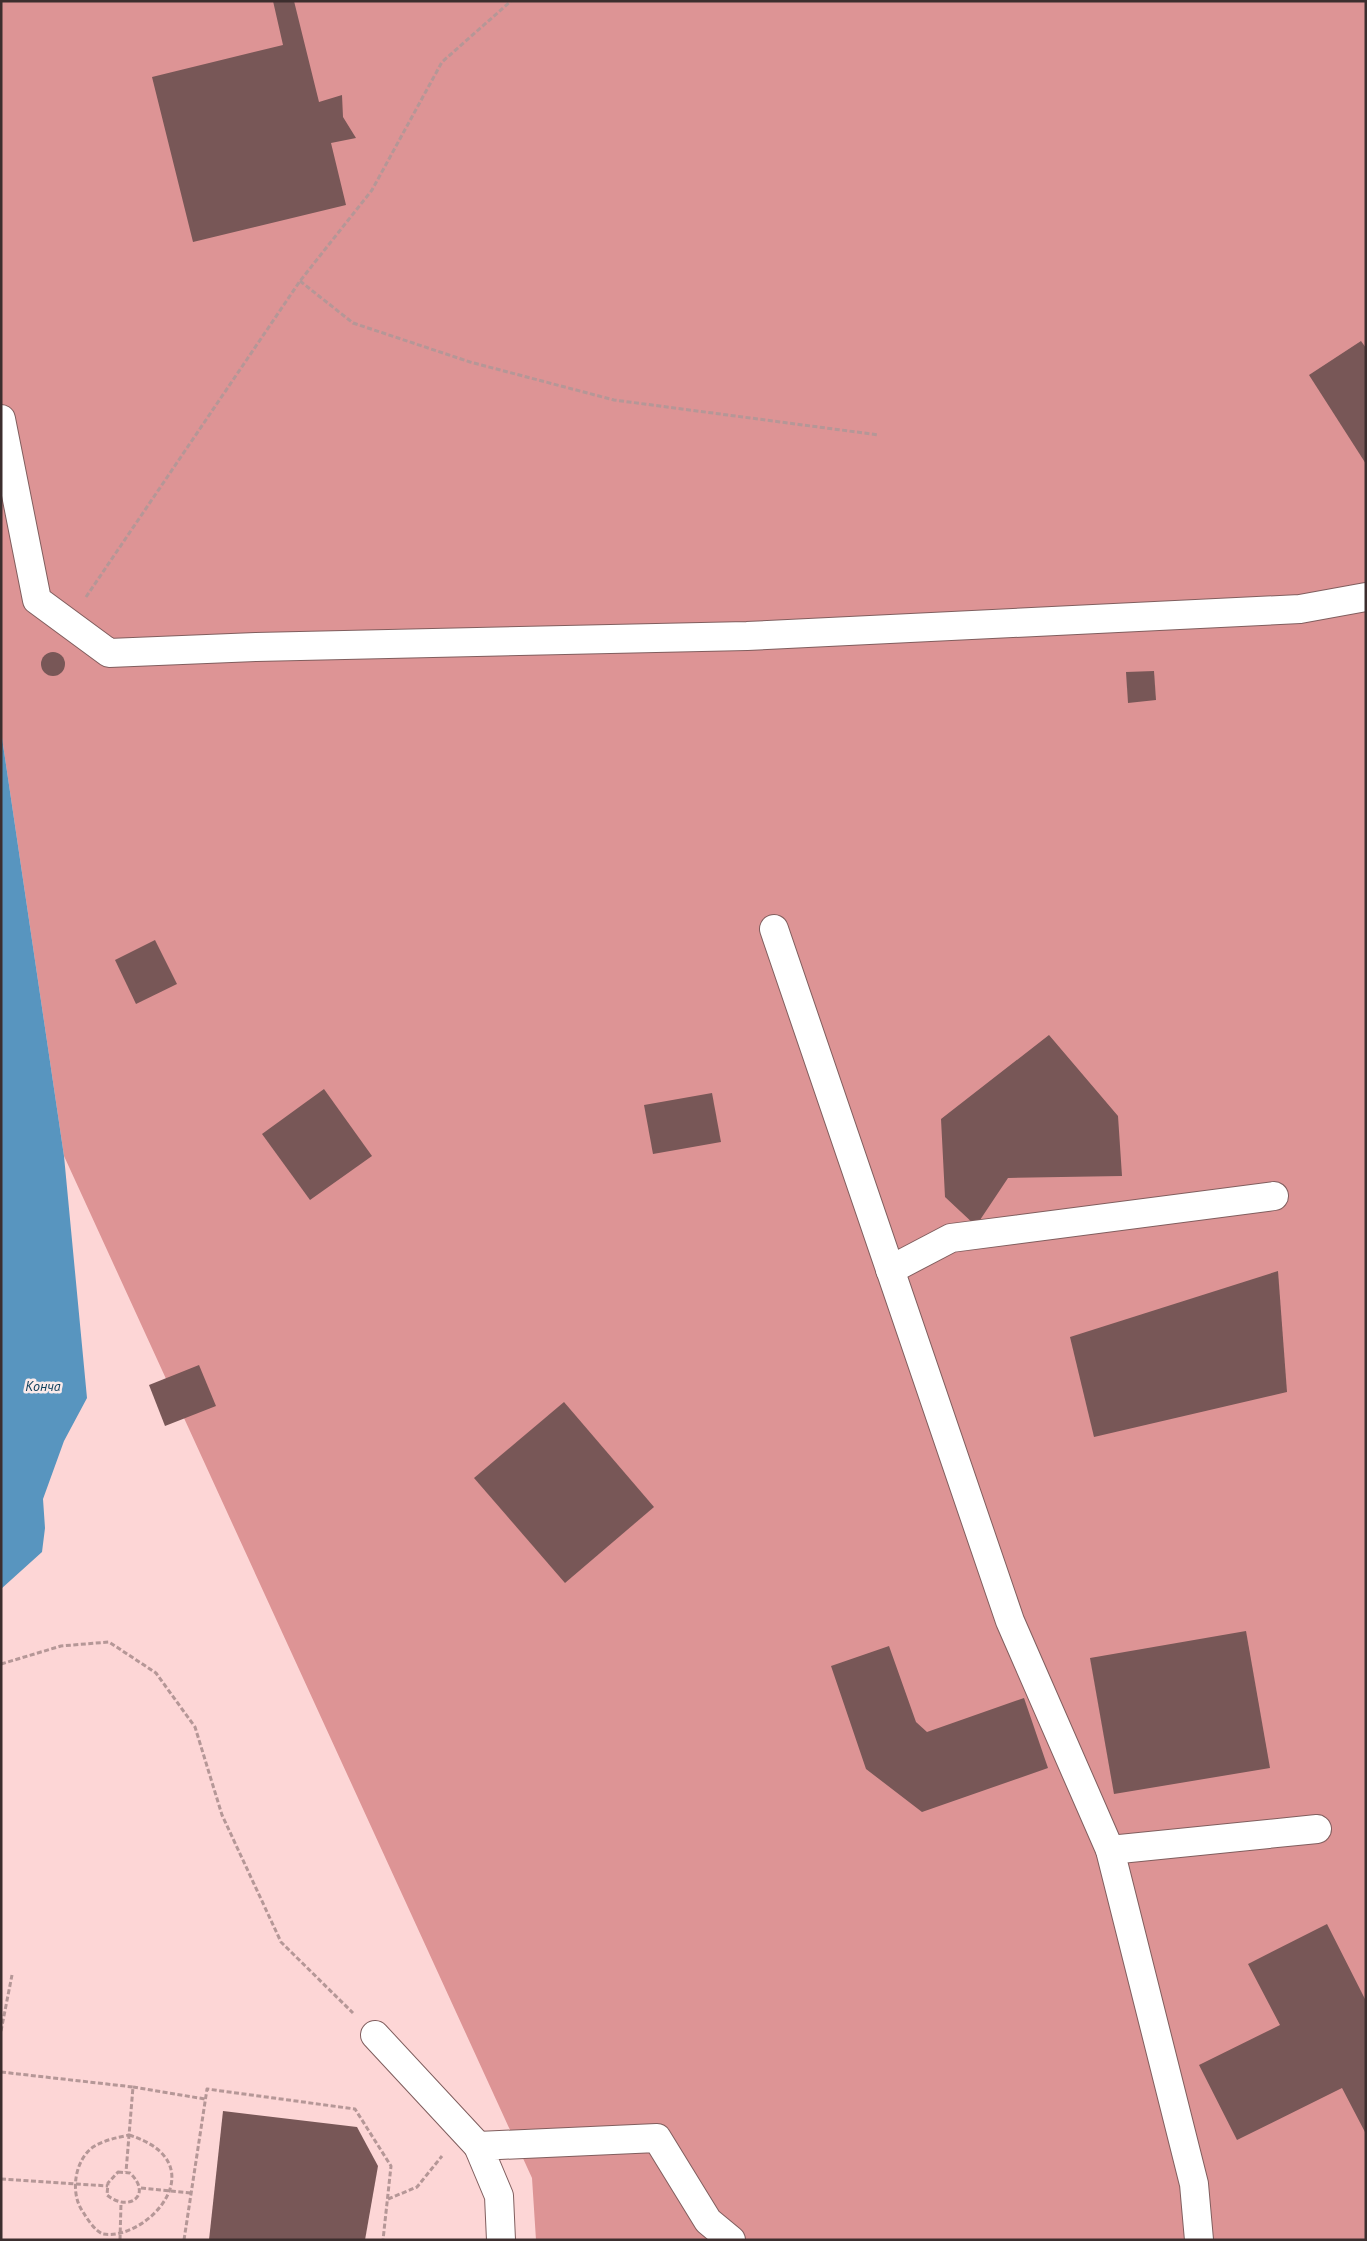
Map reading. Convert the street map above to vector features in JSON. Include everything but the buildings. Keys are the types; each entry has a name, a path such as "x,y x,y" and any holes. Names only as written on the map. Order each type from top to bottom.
{"lane":[{"path":"1,419 37,600 110,653 256,647 756,636 1300,609 1366,597"},
{"path":"774,929 1010,1621 1110,1850 1194,2184 1198,2240"},
{"path":"890,1270 950,1238 1274,1196"},
{"path":"1110,1850 1317,1829"},
{"path":"375,2034 470,2138 499,2196 500,2240"},
{"path":"470,2138 657,2138 708,2221 731,2240"}],"path":[{"path":"68,624 300,281 372,190 442,62 511,1"},
{"path":"300,281 353,324 490,367 614,400 879,435"},
{"path":"1,1664 61,1646 109,1642 156,1674 196,1727 222,1815 281,1942 375,2034"},
{"path":"1,2031 12,1976"},
{"path":"1,2072 133,2087 205,2099"},
{"path":"126,2172 133,2087"},
{"path":"184,2240 207,2089 355,2109 391,2166 382,2240"},
{"path":"146,2226 121,2238 103,2234 89,2222 76,2203 75,2184 78,2170 91,2148 106,2140 129,2134 159,2149 171,2167 171,2190 167,2203 153,2222"},
{"path":"387,2200 417,2186 470,2138"},
{"path":"118,2172 130,2172 141,2188 139,2196 131,2202 121,2203 107,2195 108,2186 118,2172"},
{"path":"1,2178 108,2186"},
{"path":"141,2188 191,2193"},
{"path":"121,2203 121,2238"}],"shaded area":[{"path":"1,1 1366,1 1366,2240 536,2240 532,2178 64,1156 1,731"}],"water":[{"name":"Конча","path":"1,731 64,1156 87,1398 64,1441 43,1499 45,1528 42,1552 1,1589"}]}
